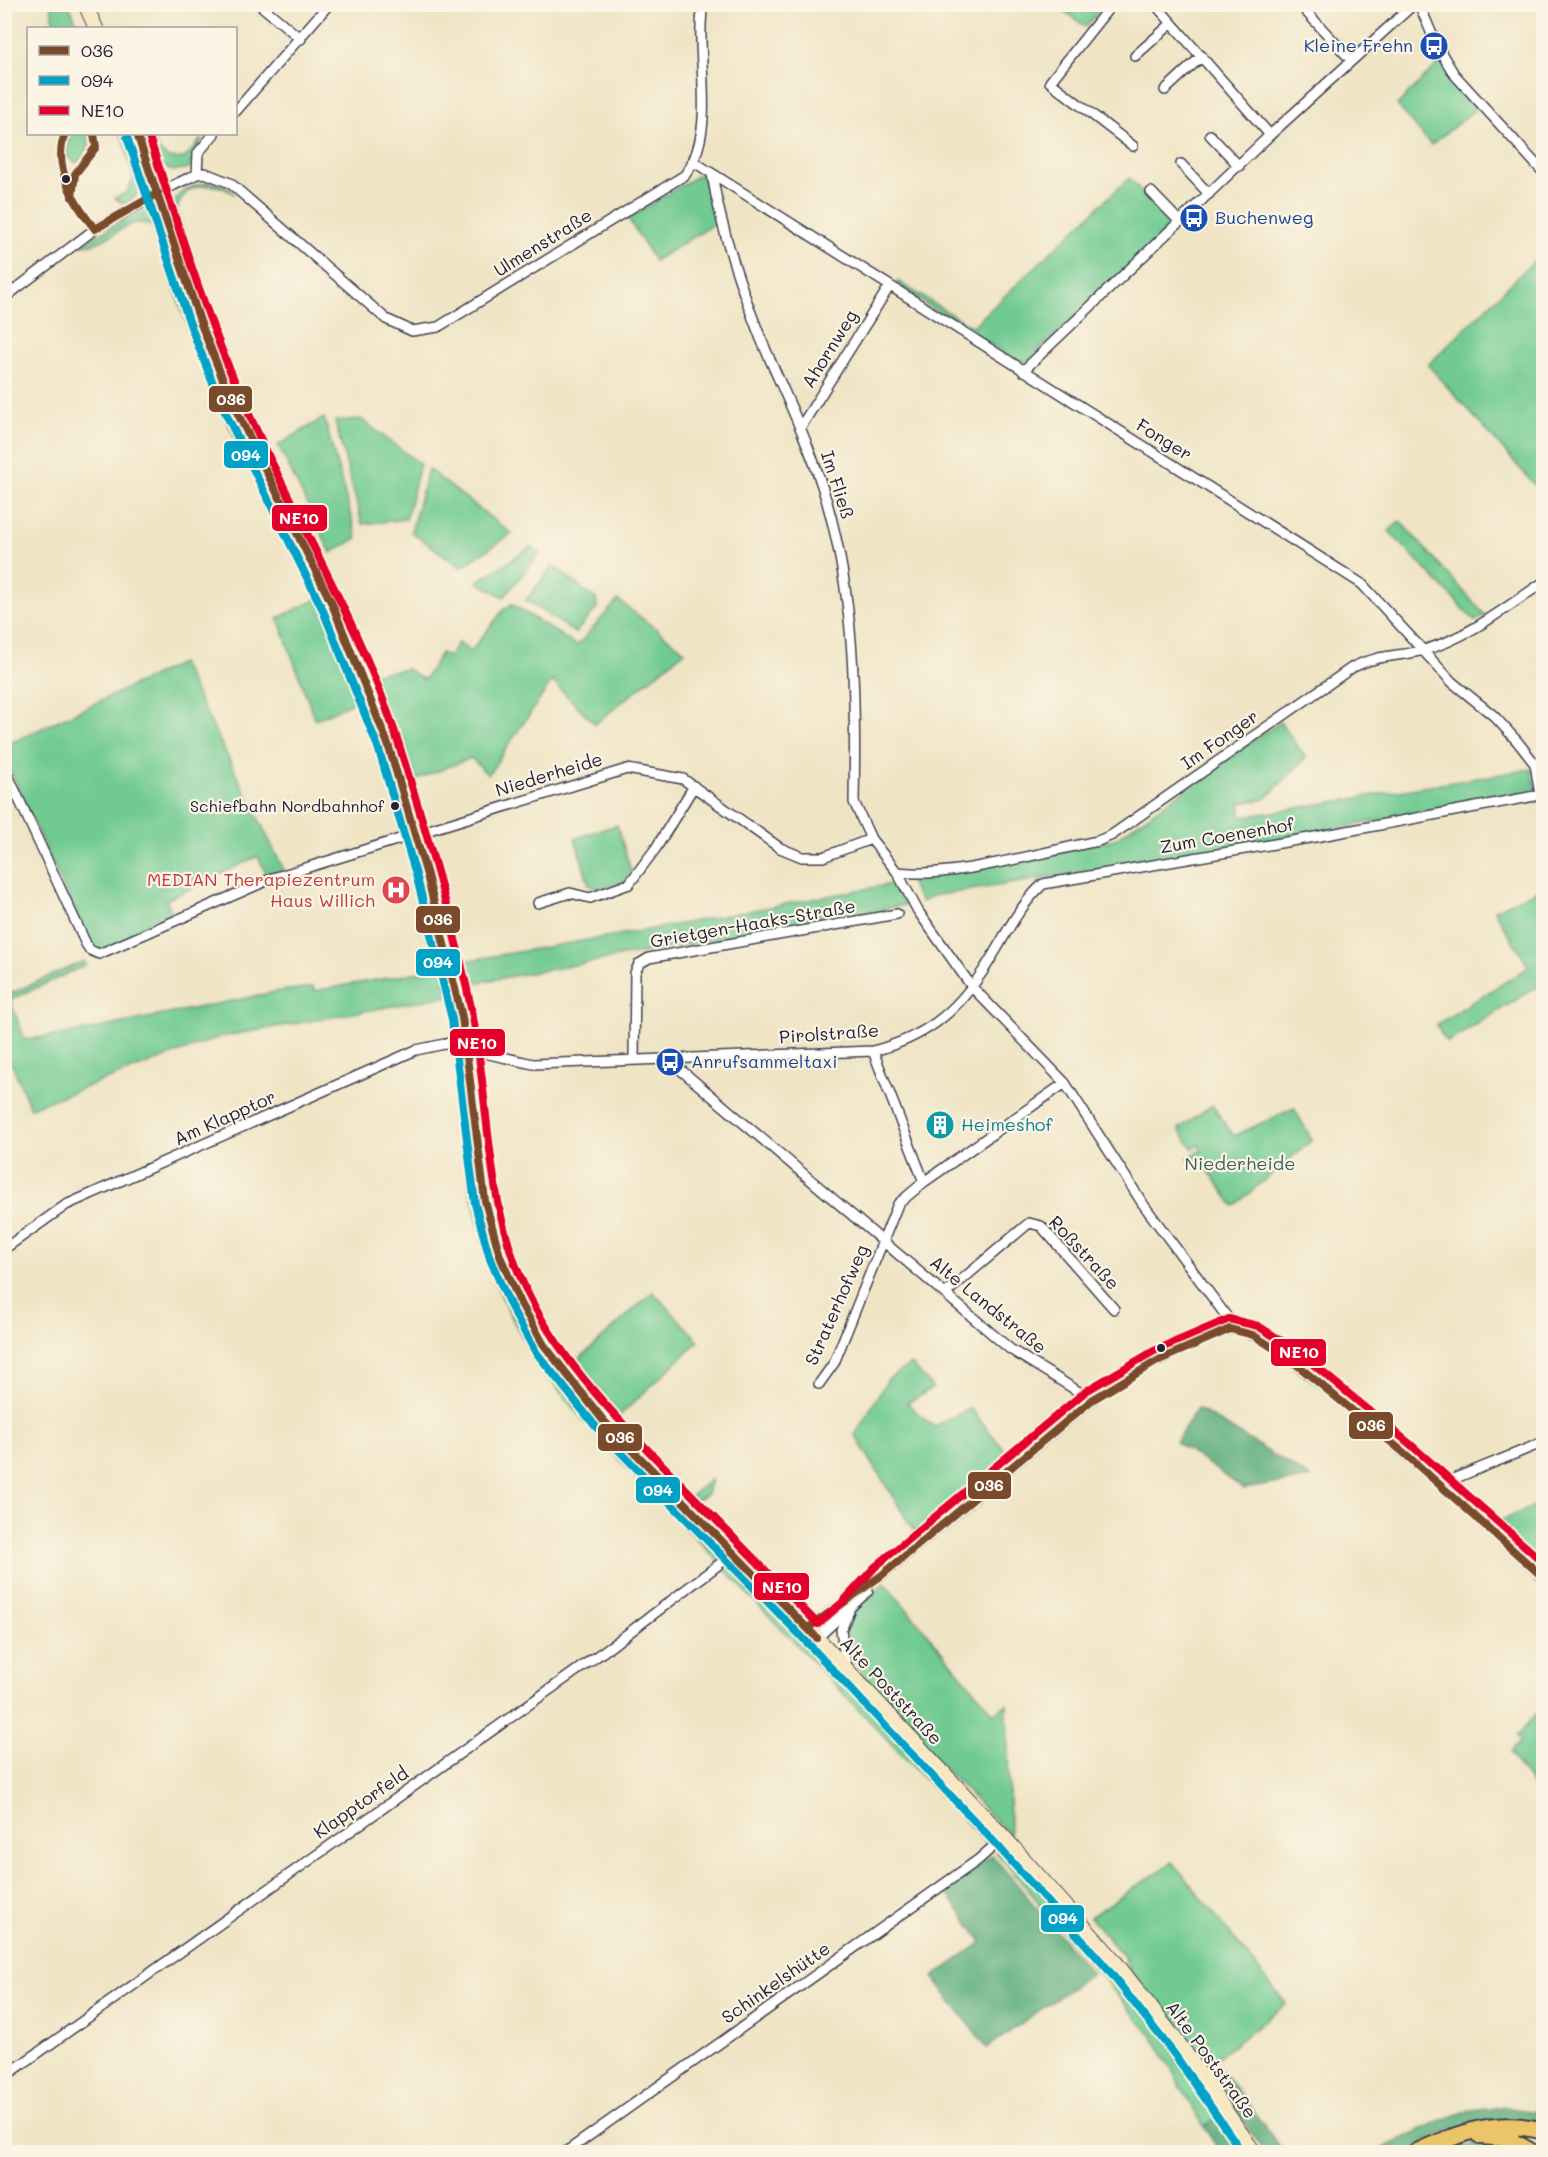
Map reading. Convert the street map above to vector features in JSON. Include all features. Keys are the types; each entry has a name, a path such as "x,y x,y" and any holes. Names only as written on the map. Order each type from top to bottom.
{"highway":[{"path":"1417,2152 1458,2134 1488,2127 1521,2126 1544,2131"},
{"path":"1436,2152 1458,2142 1488,2135 1508,2138 1531,2152"}],"street":[{"path":"85,4 96,27"},
{"path":"259,4 301,39"},
{"path":"237,110 301,39 329,4"},
{"path":"703,4 700,23 702,126 694,162 712,174"},
{"path":"1112,4 1050,82 1133,146"},
{"path":"1155,4 1270,135"},
{"path":"1299,4 1351,60"},
{"path":"1023,371 1270,135 1414,4"},
{"path":"1419,4 1437,46 1454,74 1544,173"},
{"path":"1135,56 1172,23"},
{"path":"1165,90 1202,56"},
{"name":"Alte Poststraße","path":"137,135 201,324 247,436 350,645 381,723 415,834 474,1049 485,1200 501,1256 519,1300 544,1345 603,1420 812,1633 1004,1837 1114,1960 1183,2049 1254,2152"},
{"path":"4,298 95,229 197,174 198,153 213,135"},
{"path":"1210,135 1239,166"},
{"name":"Ulmenstraße","path":"197,174 214,175 228,181 377,313 401,327 420,331 446,323 685,175 694,162"},
{"path":"1181,164 1209,194"},
{"name":"Fonger","path":"712,174 1362,584 1452,682 1494,716 1517,741 1535,764 1540,795"},
{"name":"Im Fließ","path":"712,174 738,277 821,485 844,569 854,681 854,802 871,839"},
{"path":"1151,192 1180,222"},
{"name":"Ahornweg","path":"800,428 889,287"},
{"name":"Im Fonger","path":"897,872 920,875 1098,841 1112,835 1332,679 1370,658 1423,650 1467,632 1544,582"},
{"name":"Niederheide","path":"4,767 86,944 92,952 99,954 264,881 627,770 683,779 780,848 802,857 823,857 871,839"},
{"path":"538,903 570,893 590,898 629,884 656,848 694,786"},
{"name":"Zum Coenenhof","path":"972,987 1015,916 1028,898 1043,884 1540,795"},
{"path":"871,839 897,872 918,911 972,987 1065,1083 1143,1204 1227,1317 1230,1329"},
{"name":"Grietgen-Haaks-Straße","path":"634,1060 634,973 639,964 649,958 897,914"},
{"name":"Pirolstraße","path":"668,1059 873,1051 921,1034 943,1018 972,987"},
{"name":"Am Klapptor","path":"4,1249 66,1205 416,1050 459,1041 474,1049"},
{"path":"474,1049 534,1064 668,1059"},
{"path":"873,1051 924,1182"},
{"name":"Alte Landstraße","path":"668,1059 1010,1348 1092,1400"},
{"name":"Straterhofweg","path":"819,1384 834,1363 898,1204 924,1182 1065,1083"},
{"name":"Roßstraße","path":"946,1293 1029,1224 1041,1226 1114,1309"},
{"path":"812,1633 1092,1400 1123,1378 1159,1358 1230,1329 1238,1330 1262,1341 1351,1408 1441,1484 1544,1578"},
{"path":"1441,1484 1544,1442"},
{"name":"Klapptorfeld","path":"4,2077 614,1644 734,1553"},
{"path":"812,1633 849,1611 882,1575"},
{"path":"849,1611 841,1630 846,1664 869,1694"},
{"name":"Schinkelshütte","path":"566,2152 978,1860 1004,1837"}],"green space":[{"path":"51,5 69,5 79,27 70,27 70,25 53,22"},
{"path":"1056,5 1104,5 1086,27"},
{"path":"1440,62 1477,108 1431,145 1397,105"},
{"path":"86,135 89,142 88,149 77,163 67,157 66,145 71,137"},
{"path":"121,135 128,135 144,177 136,196 124,204 115,198 126,193 134,178"},
{"path":"146,135 152,135 160,151 173,158 186,157 203,137 189,168 172,171 157,163"},
{"path":"700,174 703,175 718,222 654,261 628,218"},
{"path":"1129,178 1144,194 1148,191 1173,217 1173,223 1028,361 1017,361 898,287 897,281 972,327"},
{"path":"211,182 223,185 235,194 218,187 200,186 186,194 180,201 177,211 237,390 275,473 335,593 333,594 242,412 173,213 173,205 179,194 191,187"},
{"path":"146,211 158,221 204,350 222,392 323,597 318,599 240,449 202,368 153,227 145,223 131,224 103,240 81,245 122,221"},
{"path":"1535,260 1544,269 1543,494 1428,365"},
{"path":"324,418 357,538 331,553 278,445"},
{"path":"361,419 420,464 406,519 362,524 335,421"},
{"path":"428,469 512,534 461,567 411,532"},
{"path":"1400,521 1485,615 1475,621 1389,531"},
{"path":"531,547 540,553 504,597 477,582"},
{"path":"553,566 596,599 597,608 575,633 526,600"},
{"path":"318,599 359,699 315,720 278,618"},
{"path":"618,600 685,651 595,724 552,681 488,775 471,758 410,782 370,674 407,669 424,680 441,653 449,657 458,643 471,651 504,609 512,604 577,646"},
{"path":"181,663 284,870 267,876 258,856 166,900 175,918 100,953 92,950 5,760 4,746"},
{"path":"1280,722 1306,758 1265,799 1240,803 1242,817 1531,769 1536,790 1240,848 932,896 921,902 910,882 1115,839"},
{"path":"617,825 631,871 625,882 600,889 589,885 575,838"},
{"path":"896,883 905,905 464,985 458,962 659,928"},
{"path":"1543,888 1543,983 1447,1043 1436,1025 1529,967 1494,910"},
{"path":"84,961 86,965 10,1000 25,1040 84,1031 280,991 313,987 314,991 437,969 437,966 442,965 449,996 220,1037 30,1108 12,1064 5,1065 5,996"},
{"path":"478,1084 488,1163 504,1232 529,1298 567,1365 523,1295 505,1254 489,1195"},
{"name":"Niederheide","path":"1212,1105 1234,1136 1294,1108 1312,1140 1234,1206 1203,1163 1189,1161 1187,1158 1202,1150 1199,1145 1193,1149 1179,1129"},
{"path":"466,1138 471,1138 494,1257 488,1262 469,1188"},
{"path":"489,1264 497,1264 521,1315 551,1365 568,1387 723,1554 718,1561 619,1460 556,1387 529,1348 506,1307"},
{"path":"653,1292 699,1341 615,1420 689,1498 711,1479 707,1494 697,1500 689,1499 626,1435 569,1368"},
{"path":"911,1364 933,1388 907,1403 934,1427 970,1408 1011,1458 917,1536 855,1435 888,1379"},
{"path":"1197,1408 1311,1478 1244,1489 1176,1442"},
{"path":"1452,1484 1496,1523 1543,1502 1543,1572 1454,1492"},
{"path":"736,1565 994,1836 988,1845 723,1568"},
{"path":"885,1583 994,1714 1007,1704 1010,1835 943,1767 886,1704 849,1650 845,1631 847,1624 861,1604"},
{"path":"1543,1705 1543,1802 1510,1753 1520,1742 1517,1736"},
{"path":"1007,1850 1086,1936 1156,2023 1220,2115 1204,2127 1153,2037 996,1852"},
{"path":"992,1855 1092,1973 987,2048 933,1977 982,1942 944,1889"},
{"path":"1173,1862 1286,2004 1211,2063 1203,2062 1124,1961 1126,1959 1090,1917"},
{"path":"1216,2064 1243,2098 1232,2106 1214,2077"},
{"path":"1243,2098 1284,2152 1265,2152 1232,2106"},
{"path":"1503,2107 1543,2113 1543,2124 1446,2132 1406,2152 1375,2152 1437,2122 1464,2112"},
{"path":"1220,2115 1245,2152 1220,2152 1204,2127"},
{"path":"1483,2141 1501,2142 1520,2152 1445,2152"}],"transit line":[{"name":"036","path":"65,135 61,159 63,172 73,196 95,229"},
{"name":"036","path":"72,197 75,174 96,147 94,135"},
{"name":"036","path":"137,135 201,324 231,400 332,604 388,744 427,875 462,1017 485,1201 500,1256 519,1300 544,1345 603,1420 817,1638"},
{"name":"NE10","path":"148,135 214,330 240,394 365,655 399,745 439,878 465,978 478,1048 496,1194 515,1264 530,1298 560,1348 596,1394 656,1459 818,1624 842,1603 875,1567 1086,1391 1154,1351 1229,1319 1258,1326 1293,1348 1410,1444 1544,1563"},
{"name":"094","path":"127,137 191,327 221,404 322,608 378,747 417,878 452,1019 475,1204 490,1259 510,1305 535,1351 596,1427 800,1635 996,1844 1106,1967 1175,2055 1242,2152"},
{"name":"036","path":"95,229 158,193"},
{"name":"036","path":"808,1628 882,1575 1092,1400 1159,1360 1230,1329 1253,1335 1286,1356 1403,1452 1544,1578"}],"place":[{"name":"Kleine Frehn","path":"1434,46"},
{"name":"Buchenweg","path":"1194,218"},
{"name":"Schiefbahn Nordbahnhof","path":"395,806"},
{"name":"MEDIAN Therapiezentrum Haus Willich","path":"396,890"},
{"name":"Anrufsammeltaxi","path":"670,1062"},
{"name":"Heimeshof","path":"940,1125"}]}
